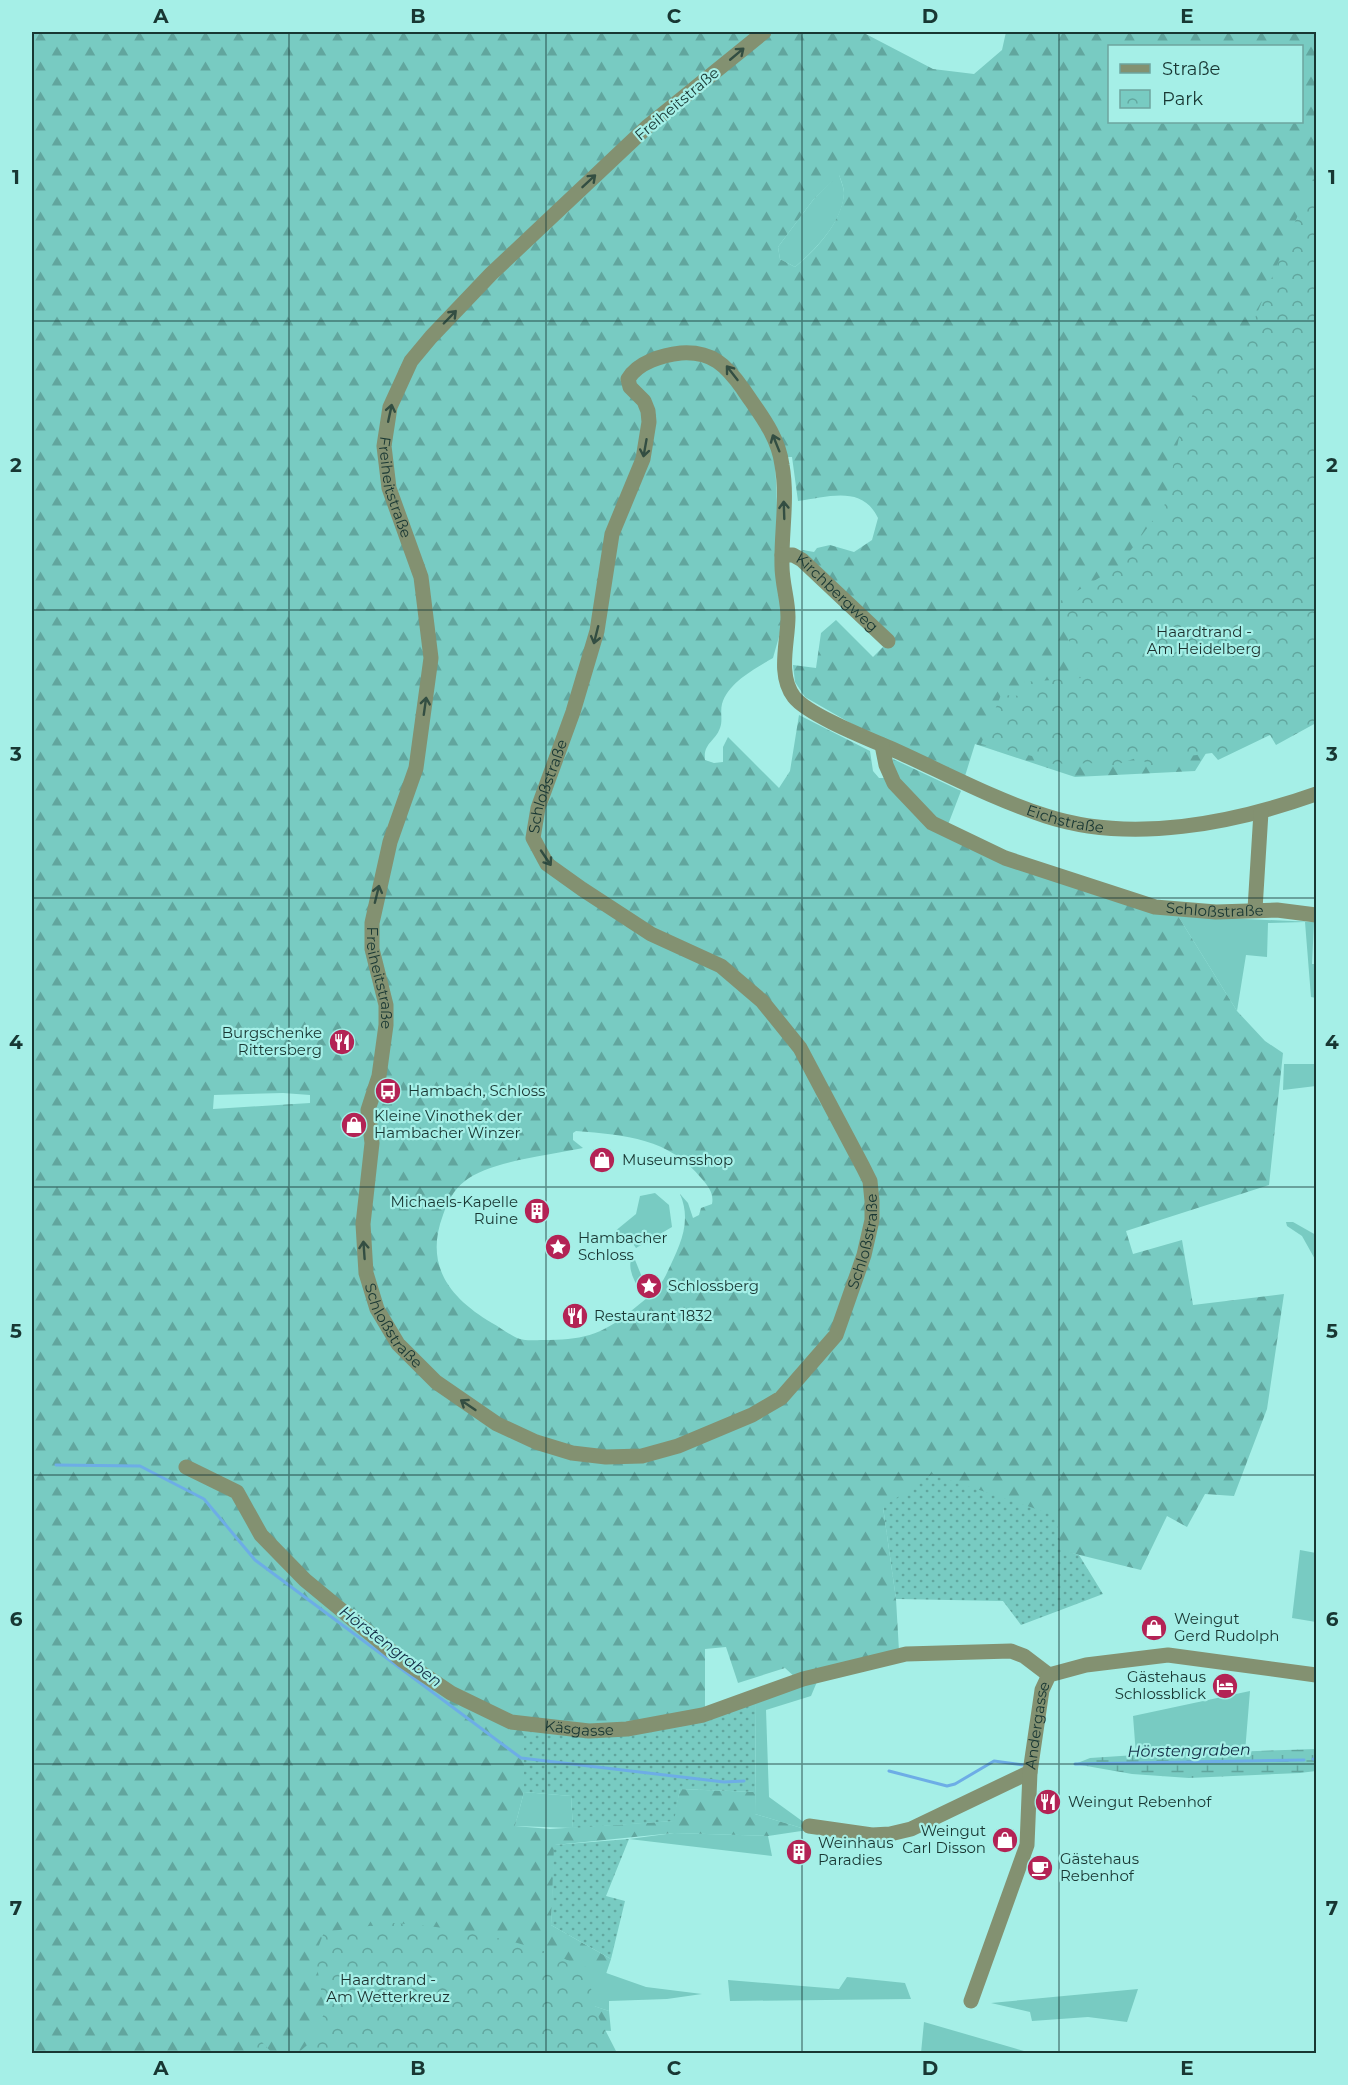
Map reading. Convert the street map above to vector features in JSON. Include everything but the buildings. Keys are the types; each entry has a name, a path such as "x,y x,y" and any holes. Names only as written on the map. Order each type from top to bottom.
{"street":[{"name":"Freiheitstraße","path":"377,1083 385,1041 386,1005 372,949 372,923 390,842 416,768 431,658 421,577 389,488 385,468 384,446 390,407 411,361 491,274 648,126 764,32"},
{"name":"Schloßstraße","path":"377,1083 368,1110 372,1143 363,1231 366,1273 377,1309 398,1344 436,1382 497,1424 536,1442 572,1452 606,1457 642,1456 678,1446 752,1415 781,1398 836,1335 854,1290 864,1255 872,1220 871,1191 864,1167 800,1048 762,1001 721,966 651,934 582,889 548,864 533,838 538,808 573,712 597,631 612,534 643,459 649,422 648,411 644,401 630,387 628,379 632,372 661,357 692,353 714,357 731,371 761,412 778,447 783,477 785,532 782,555 788,618 785,667 789,689 794,698 808,708 882,745 885,765 894,783 932,823 1005,858 1155,908 1216,912 1255,909 1317,915"},
{"name":"Kirchbergweg","path":"782,555 793,555 802,560 888,641"},
{"name":"Eichstraße","path":"882,745 1016,805 1074,823 1146,828 1182,826 1261,812 1317,794"},
{"path":"1255,909 1261,812"},
{"name":"Käsgasse","path":"186,1467 237,1492 261,1535 305,1580 402,1660 451,1693 511,1722 590,1731 660,1724 703,1715 803,1679 906,1654 1011,1651 1024,1656 1049,1675"},
{"name":"Andergasse","path":"971,2001 1027,1845 1030,1772 1042,1690 1049,1675 1086,1665 1168,1655 1317,1675"},
{"path":"809,1826 872,1835 911,1829 1030,1772"}],"green space":[{"path":"32,32 862,32 933,69 974,74 1002,50 1006,32 1316,32 1316,554 1297,607 1195,771 1075,777 975,744 965,776 859,728 805,697 795,682 793,665 816,668 821,633 836,620 873,657 893,637 799,555 803,550 814,552 817,548 830,545 854,552 872,540 878,518 863,501 854,497 833,496 798,501 792,457 775,457 782,626 773,658 743,677 725,696 720,728 705,754 705,760 714,763 723,762 723,747 728,737 779,788 790,771 799,715 870,751 873,771 879,778 885,778 893,759 961,791 944,835 1178,916 1237,1011 1265,1041 1283,1053 1269,1185 1126,1231 1133,1254 1182,1240 1193,1305 1284,1294 1267,1409 1234,1496 1205,1494 1187,1527 1167,1516 1141,1570 883,1507 896,1599 899,1651 797,1679 785,1668 738,1683 726,1647 705,1649 705,1711 622,1724 524,1728 524,1792 515,1826 550,1829 673,1821 680,1789 755,1792 755,1814 808,1830 768,1836 674,1833 555,1845 551,1925 611,1959 606,1974 558,1957 543,1989 609,2011 611,2031 542,2027 534,2054 32,2054","holes":["839,175 844,193 842,204 827,234 795,267 780,259 778,247 813,200","283,1093 310,1095 310,1103 213,1109 214,1095","576,1131 629,1137 661,1147 689,1165 702,1179 710,1191 712,1204 701,1208 699,1215 693,1218 688,1203 680,1194 684,1205 684,1226 679,1245 666,1275 650,1295 620,1319 590,1335 556,1340 522,1340 477,1313 453,1291 439,1265 438,1233 449,1201 457,1188 465,1181 489,1168 583,1148 573,1140 573,1133"]},
{"name":"Haardtrand - Am Heidelberg","path":"1316,172 1316,723 1276,745 1270,735 1218,760 1212,753 1181,757 1148,769 1142,756 1107,768 1105,763 1036,764 1032,756 981,744 1001,695 1024,696 1024,682 1081,678 1057,603 1119,566 1165,504 1184,414 1206,365 1250,330"},
{"path":"839,174 844,191 842,204 827,234 795,267 780,259 778,247 813,200"},
{"path":"1178,916 1314,922 1312,964 1316,964 1316,998 1311,997 1305,922 1268,923 1267,957 1246,955 1237,1011"},
{"path":"1284,1064 1316,1064 1316,1086 1283,1090"},
{"path":"655,1193 669,1205 672,1227 636,1248 631,1241 620,1242 614,1232 636,1214 640,1196"},
{"path":"1286,1222 1293,1222 1316,1235 1316,1261 1302,1236 1287,1226"},
{"path":"633,1255 646,1287 640,1291 633,1278 630,1264"},
{"path":"932,1474 1057,1516 1060,1549 1079,1555 1103,1594 1021,1625 1003,1601 896,1599 883,1507"},
{"path":"1300,1550 1316,1553 1316,1622 1292,1618"},
{"path":"819,1677 811,1696 766,1710 769,1797 809,1826 808,1830 755,1814 756,1700"},
{"path":"1250,1691 1245,1752 1136,1755 1133,1716"},
{"path":"756,1700 755,1792 680,1789 674,1821 573,1828 571,1796 524,1792 524,1728 586,1733"},
{"path":"1316,1749 1316,1771 1300,1773 1189,1778 1132,1774 1075,1764 1090,1758 1136,1755"},
{"path":"524,1792 571,1796 573,1828 515,1826"},
{"path":"674,1833 768,1836 772,1856 629,1839"},
{"path":"629,1839 606,1896 625,1901 611,1959 551,1925 554,1845"},
{"name":"Haardtrand - Am Wetterkreuz","path":"392,1923 442,1928 492,1937 541,1950 587,1969 596,2012 617,2053 298,2053 313,2040 325,2011 315,1956 324,1932"},
{"path":"558,1956 646,1987 702,1994 667,1999 609,2001 609,2011 542,1989"},
{"path":"847,1977 905,1983 911,1999 730,2001 728,1980 839,1989"},
{"path":"1138,1989 1127,2022 1088,2017 1032,2021 1030,2012 991,2003"},
{"path":"924,2022 1024,2051 1023,2054 921,2053"},
{"path":"261,2041 272,2053 243,2053"}],"waterway":[{"name":"Hörstengraben","path":"56,1465 140,1466 204,1499 255,1560 521,1758 724,1782 744,1781"},
{"name":"Hörstengraben","path":"1075,1764 1304,1760"},
{"name":"Hörstengraben","path":"889,1771 947,1786 955,1784 994,1761 1024,1765"}],"place":[{"name":"Burgschenke Rittersberg","path":"342,1042"},
{"name":"Hambach, Schloss","path":"388,1091"},
{"name":"Kleine Vinothek der Hambacher Winzer","path":"354,1125"},
{"name":"Museumsshop","path":"602,1160"},
{"name":"Michaels-Kapelle Ruine","path":"537,1211"},
{"name":"Hambacher Schloss","path":"558,1247"},
{"name":"Schlossberg","path":"649,1286"},
{"name":"Restaurant 1832","path":"575,1316"},
{"name":"Weingut Gerd Rudolph","path":"1154,1628"},
{"name":"Gästehaus Schlossblick","path":"1225,1686"},
{"name":"Weingut Rebenhof","path":"1048,1802"},
{"name":"Weingut Carl Disson","path":"1005,1840"},
{"name":"Weinhaus Paradies","path":"799,1852"},
{"name":"Gästehaus Rebenhof","path":"1040,1868"}]}
